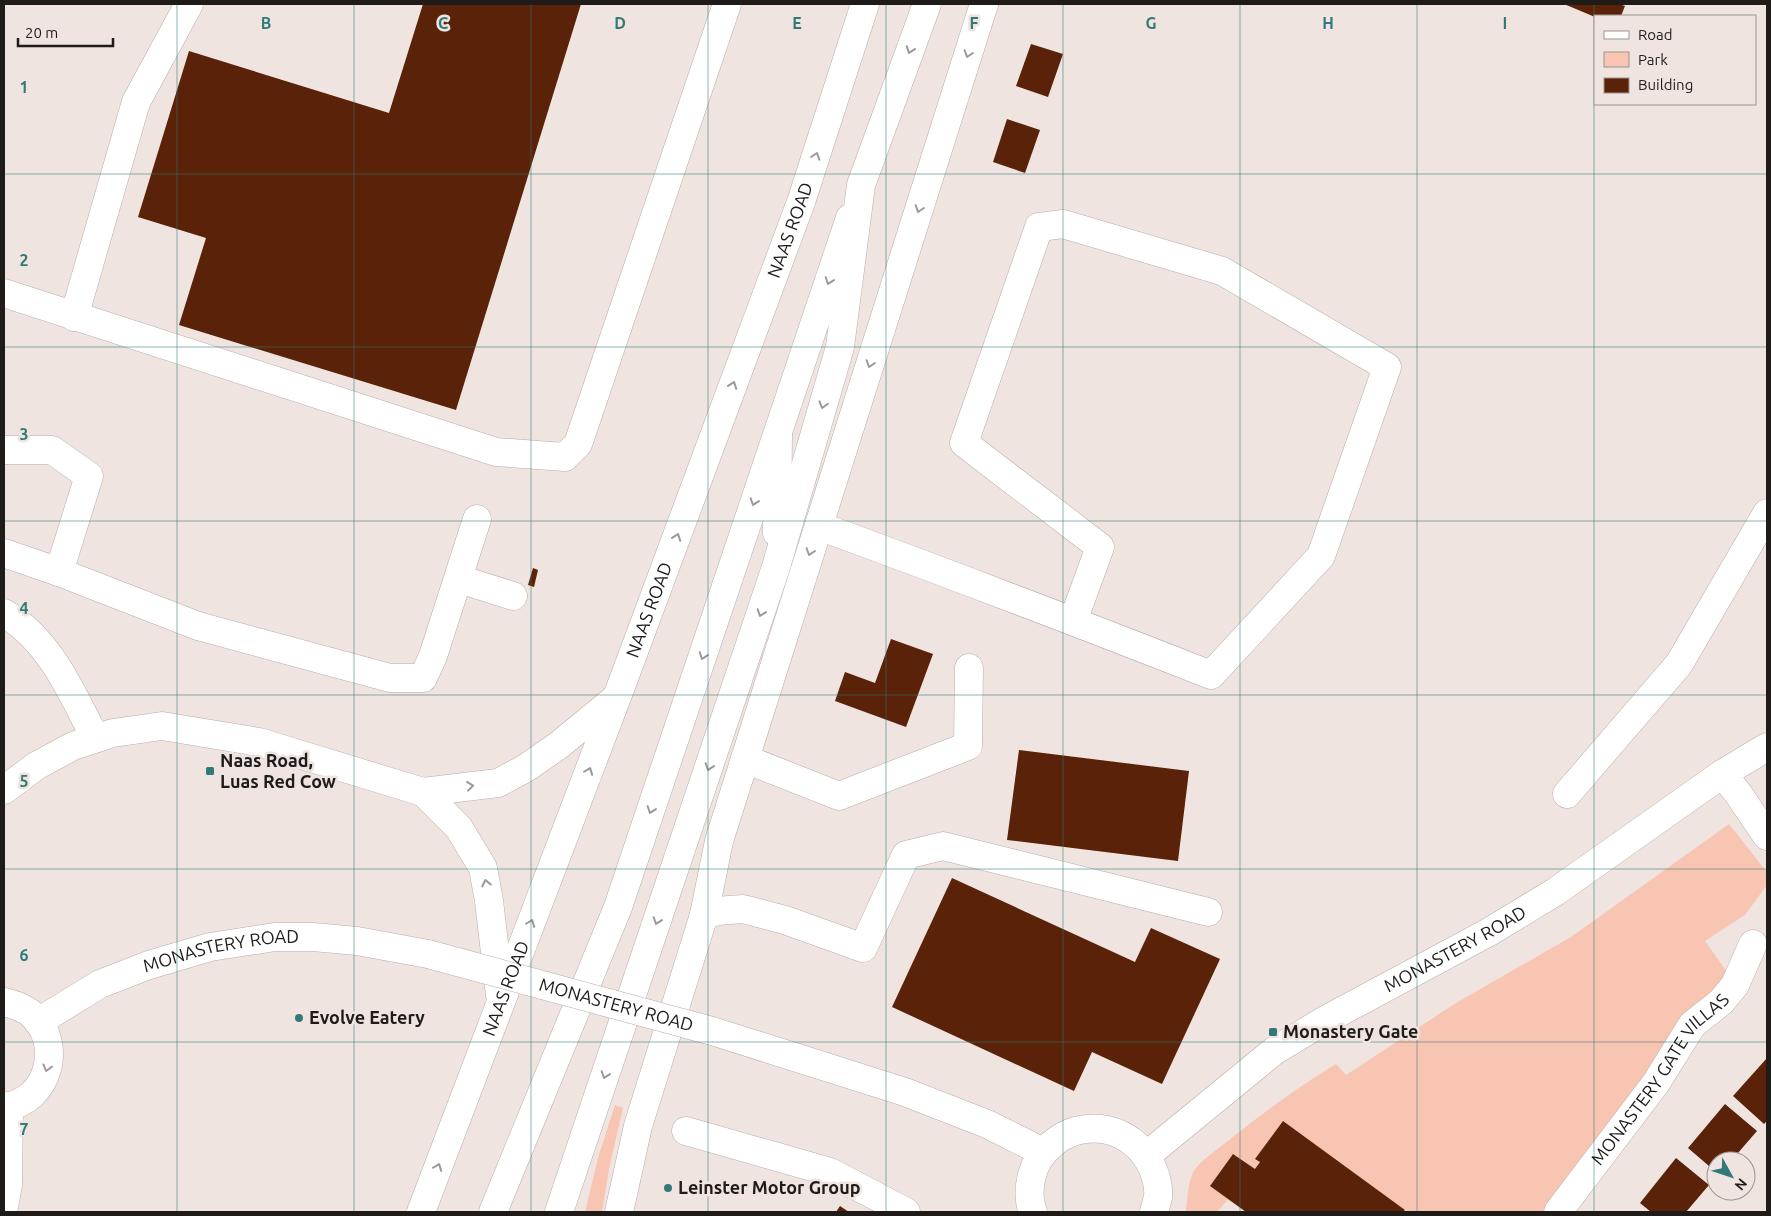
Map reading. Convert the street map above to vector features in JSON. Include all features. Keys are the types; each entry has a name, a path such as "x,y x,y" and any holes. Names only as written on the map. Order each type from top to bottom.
{"main road":[{"path":"74,317 136,102 189,4"},
{"path":"4,293 496,452 565,456 578,444 727,4"},
{"name":"NAAS ROAD","path":"421,1212 617,698 801,202 865,4"},
{"path":"494,1212 618,907 861,185 926,4"},
{"path":"619,1212 638,1126 704,915 718,841 984,5"},
{"path":"559,1212 776,567 840,347 861,185"},
{"path":"818,526 1211,674 1322,556 1387,367 1222,271 1063,224 1039,227 964,443 1100,547 1072,621"},
{"path":"776,567 778,433"},
{"path":"4,450 52,450 89,476 59,572"},
{"path":"1567,794 1679,664 1767,513"},
{"path":"4,553 59,572 198,626 390,678 423,678 433,656 477,519"},
{"path":"459,579 513,596"},
{"path":"4,613 16,621 48,652 66,681 96,738"},
{"path":"745,759 839,796 968,746 969,668"},
{"path":"4,790 36,766 73,746 113,733 162,726 259,742 423,792 498,783 526,768 559,745 617,698"},
{"name":"MONASTERY ROAD","path":"1146,1155 1274,1051 1328,1019 1489,932 1555,892 1722,774 1767,746"},
{"path":"1722,774 1737,792 1767,836"},
{"path":"423,792 459,828 482,868 489,901 501,1001"},
{"path":"704,915 716,911 743,909 785,920 863,948 906,855 943,846 1208,912"},
{"name":"MONASTERY ROAD","path":"38,1022 100,984 158,962 210,947 275,937 313,937 357,941 428,954 712,1031 905,1092 986,1124 1044,1152"},
{"name":"MONASTERY GATE VILLAS","path":"1558,1212 1656,1083 1692,1025 1720,1002 1735,985 1753,944"},
{"path":"4,1002 29,1012 47,1037 50,1050 45,1077 36,1090 22,1102 6,1107 8,1185 4,1207"},
{"path":"1032,1212 1029,1187 1034,1168 1044,1152 1058,1138 1076,1130 1096,1128 1115,1132 1132,1141 1146,1155 1155,1175 1158,1196 1154,1212"},
{"path":"686,1131 830,1172 906,1212"}],"green space":[{"path":"1729,824 1767,872 1767,885 1745,915 1705,941 1730,976 1686,1012 1652,1068 1570,1172 1544,1212 1403,1212 1405,1210 1283,1122 1255,1169 1233,1154 1210,1186 1228,1199 1217,1212 1186,1212 1190,1180 1201,1162 1281,1100 1336,1064 1346,1075 1456,1003 1571,937"},
{"path":"615,1105 623,1108 609,1169 602,1212 585,1212 598,1158"}],"building":[{"path":"423,4 581,4 456,410 179,325 206,238 138,217 189,51 389,113"},
{"path":"1564,4 1619,4 1625,6 1621,15 1594,15 1594,17"},
{"path":"1031,44 1063,54 1048,97 1016,86"},
{"path":"1007,119 1040,130 1025,173 993,162"},
{"path":"533,568 538,570 534,587 528,585"},
{"path":"891,639 933,654 906,727 835,701 845,672 875,683"},
{"path":"1019,750 1189,771 1178,861 1007,840"},
{"path":"952,878 1135,962 1151,928 1220,959 1162,1084 1092,1052 1074,1091 892,1007"},
{"path":"1767,1058 1767,1121 1764,1124 1733,1096"},
{"path":"1725,1104 1757,1131 1740,1151 1706,1151 1706,1163 1688,1148"},
{"path":"1283,1121 1405,1210 1403,1212 1246,1212 1210,1186 1233,1154 1255,1169 1260,1162 1255,1159"},
{"path":"1676,1158 1706,1183 1706,1189 1686,1212 1651,1212 1640,1203"},
{"path":"840,1206 849,1212 836,1212"}],"place":[{"name":"Naas Road, Luas Red Cow","path":"210,771"},
{"name":"Evolve Eatery","path":"299,1018"},
{"name":"Monastery Gate","path":"1273,1032"},
{"name":"Leinster Motor Group","path":"668,1188"}]}
